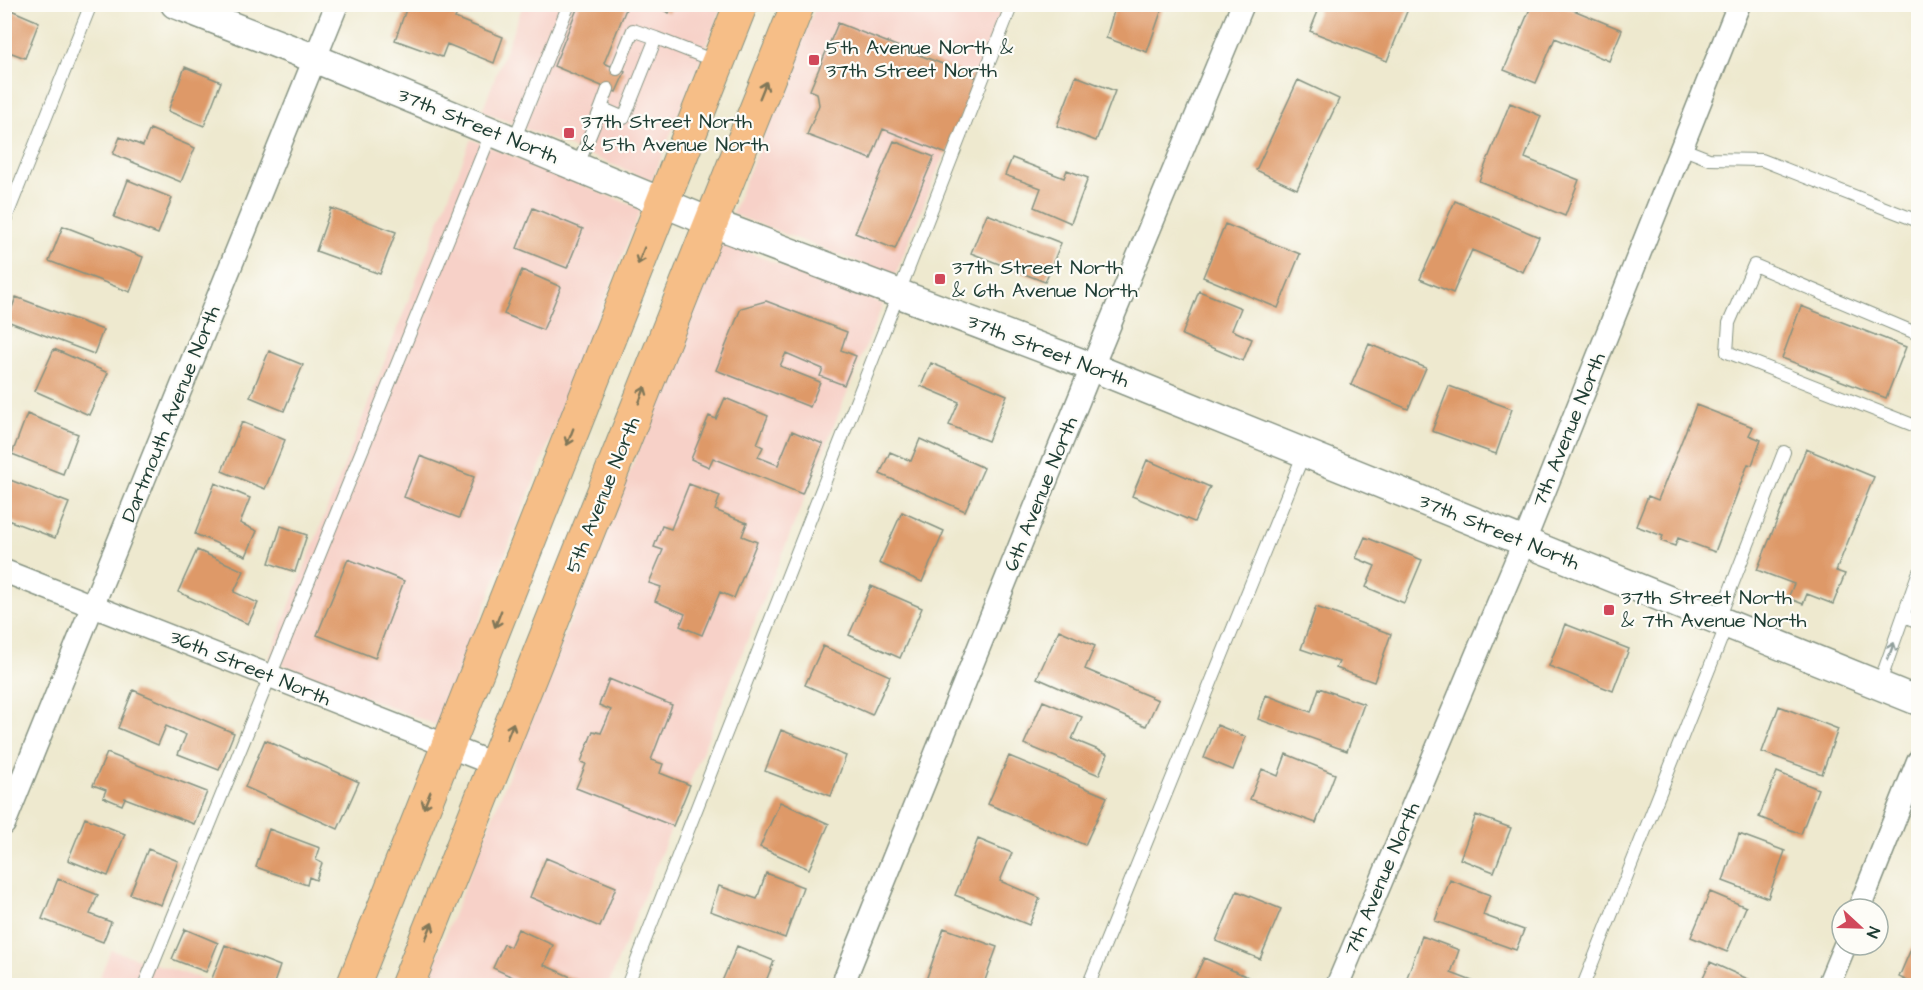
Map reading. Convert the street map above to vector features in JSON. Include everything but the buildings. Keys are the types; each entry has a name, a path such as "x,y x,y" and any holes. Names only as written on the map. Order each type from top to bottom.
{"main road":[{"path":"353,986 741,4"},
{"name":"5th Avenue North","path":"407,986 798,4"}],"street":[{"name":"37th Street North","path":"175,4 316,59 710,222 1092,367 1918,701"},
{"name":"Dartmouth Avenue North","path":"4,824 337,4"},
{"name":"6th Avenue North","path":"842,986 1092,367 1243,4"},
{"name":"7th Avenue North","path":"1337,986 1524,542 1739,4"},
{"name":"36th Street North","path":"4,571 496,765"},
{"path":"1864,897 1918,761"},
{"path":"1828,986 1840,957"}],"lane":[{"path":"4,223 91,4"},
{"path":"144,986 270,676 503,136 569,4"},
{"path":"627,986 1012,4"},
{"path":"617,69 633,30 718,62"},
{"path":"600,108 624,118 656,38"},
{"path":"578,167 609,89"},
{"path":"1682,148 1709,159 1762,160 1918,221"},
{"path":"1918,334 1754,265 1729,323 1727,352 1918,427"},
{"path":"1583,986 1723,622 1784,452"},
{"path":"1088,986 1304,453"},
{"path":"1879,686 1918,574"},
{"path":"1904,616 1918,622"}],"shaded area":[{"path":"523,5 723,5 652,181 482,111"},
{"path":"816,5 1004,5 895,276 732,214"},
{"path":"471,139 641,209 438,726 269,659"},
{"path":"721,242 883,304 608,985 425,986"},
{"path":"111,950 221,985 96,986"}],"place":[{"name":"5th Avenue North & 37th Street North","path":"814,60"},
{"name":"37th Street North & 5th Avenue North","path":"569,133"},
{"name":"37th Street North & 6th Avenue North","path":"940,279"},
{"name":"37th Street North & 7th Avenue North","path":"1609,610"}]}
